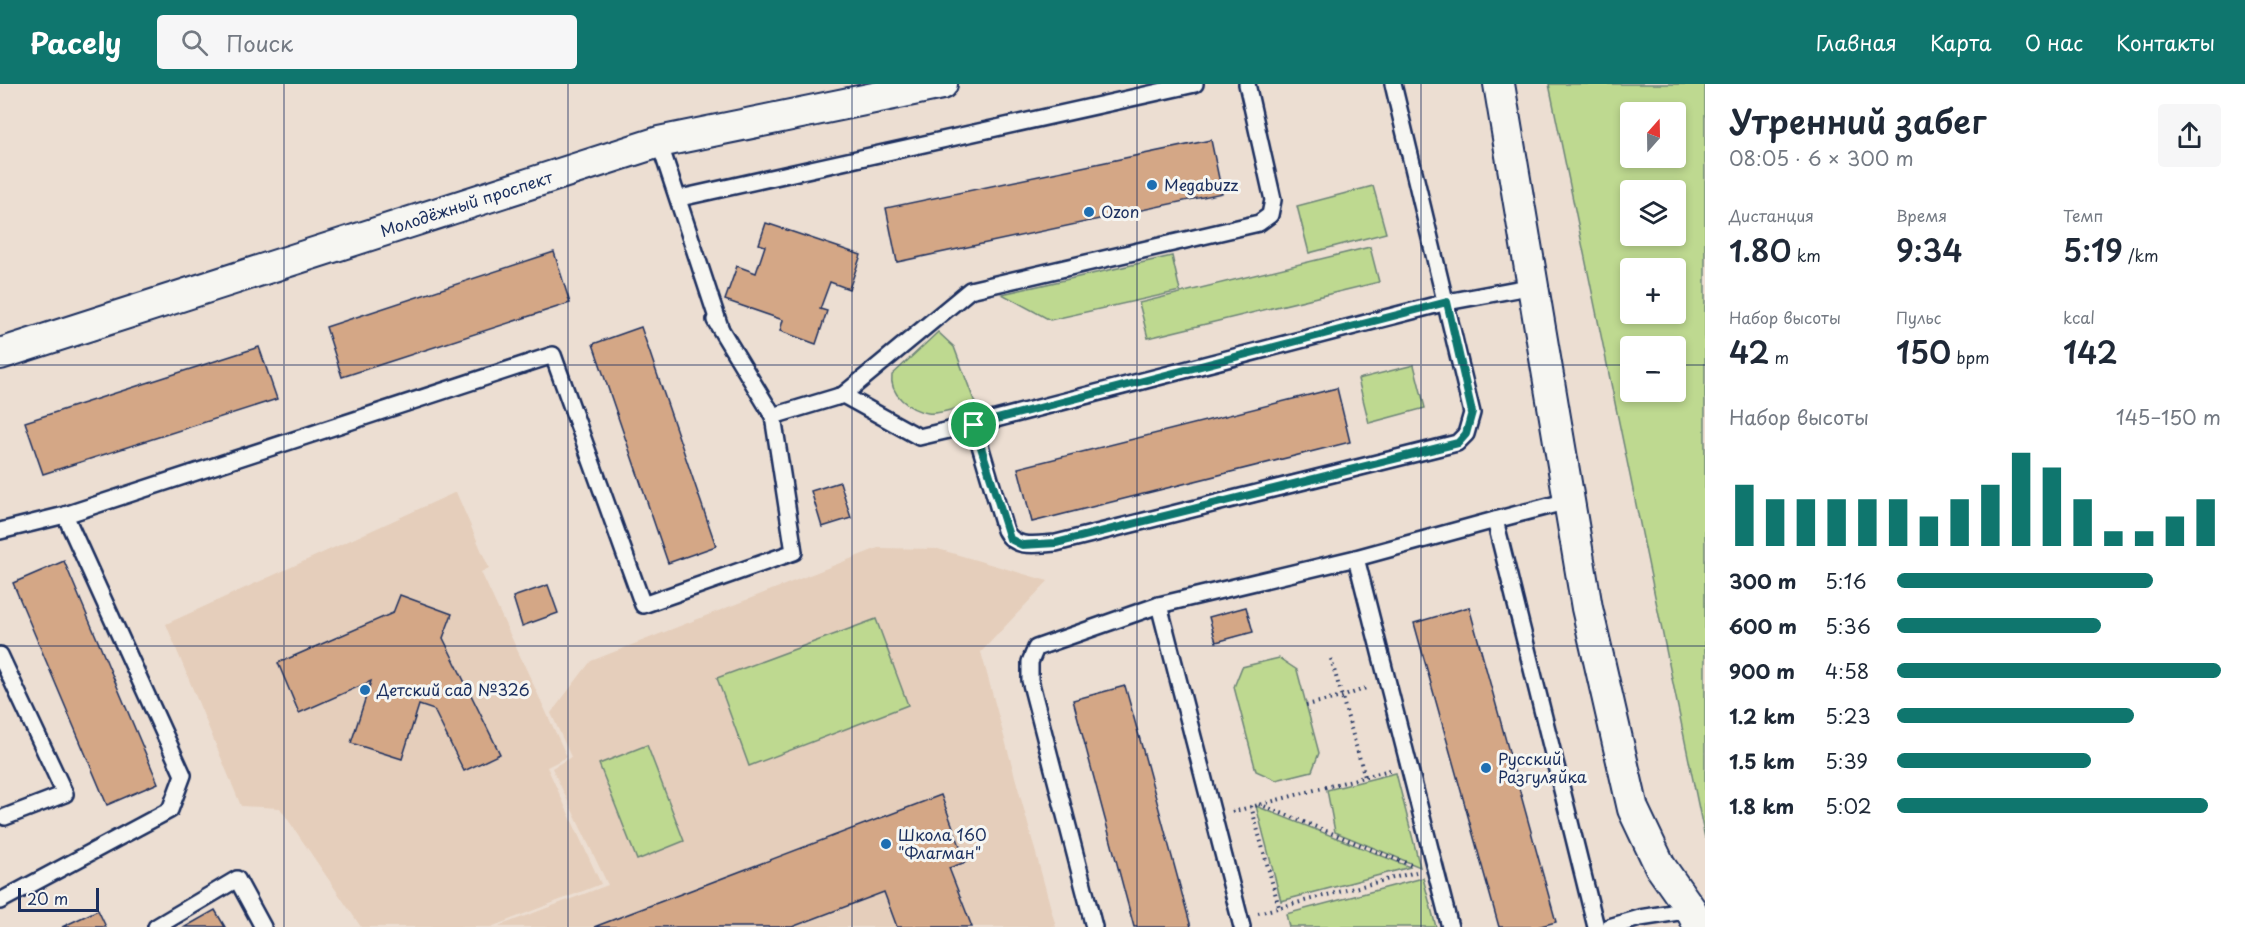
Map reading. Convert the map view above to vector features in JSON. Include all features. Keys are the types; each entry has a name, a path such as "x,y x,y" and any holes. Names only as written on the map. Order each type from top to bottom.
{"street":[{"name":"Молодёжный проспект","path":"0,354 659,142 942,84"},
{"path":"1499,84 1587,608 1633,809 1660,866 1695,918"}],"lane":[{"path":"680,198 1194,84"},
{"path":"773,416 843,395 970,290 1259,223 1270,215 1273,201 1247,84"},
{"path":"974,425 1005,530 1010,539 1022,545 1056,543 1458,443 1466,434 1472,412 1393,84"},
{"path":"2,526 65,514 553,356 643,605 794,552 773,416 716,320 680,198 659,142"},
{"path":"843,395 919,437 974,425 1447,302 1533,286"},
{"path":"1094,927 1030,680 1030,662 1036,648 1159,605 1356,558 1569,501"},
{"path":"0,901 170,810 183,775 65,514"},
{"path":"1495,520 1596,927"},
{"path":"1356,558 1450,927"},
{"path":"1159,605 1241,922"},
{"path":"0,655 65,794 4,817"},
{"path":"156,927 237,879 263,927"},
{"path":"1609,927 1640,918 1695,918"}],"path":[{"path":"1331,659 1365,777"},
{"path":"1306,705 1342,697 1386,680"},
{"path":"1214,817 1398,768 1410,768"},
{"path":"1241,922 1278,907 1423,870 1258,804"},
{"path":"1251,806 1278,907"}],"shaded area":[{"name":"Детский сад №326","path":"456,492 489,568 481,572 567,757 547,767 601,884 491,927 361,927 280,808 241,806 166,624"},
{"path":"878,548 938,549 1048,581 981,652 1056,927 496,927 608,885 552,768 571,757 551,713 591,661"}],"green space":[{"path":"1549,84 1705,84 1705,838"},
{"path":"1373,186 1386,233 1309,253 1297,206"},
{"path":"1370,247 1379,282 1148,338 1139,303"},
{"path":"1172,256 1180,291 1050,320 1002,294"},
{"path":"938,332 954,347 975,403 945,412 928,413 907,405 897,395 892,375"},
{"path":"1414,365 1425,408 1369,423 1358,379"},
{"path":"876,619 908,705 749,766 717,678"},
{"path":"1279,658 1297,670 1319,753 1312,771 1276,780 1256,771 1234,687 1242,667"},
{"path":"647,745 684,841 637,860 599,764"},
{"path":"1396,773 1420,867 1335,832 1327,790"},
{"path":"1256,806 1410,867 1281,901"},
{"path":"1423,878 1436,927 1289,927 1286,914"}],"building":[{"path":"1211,140 1222,193 897,262 886,208"},
{"path":"766,223 861,255 849,289 830,282 820,309 827,311 816,344 780,331 783,320 725,300 737,266 756,273 765,246 759,244"},
{"path":"554,252 570,303 342,377 326,327"},
{"path":"641,327 716,546 668,563 593,344"},
{"path":"259,347 277,399 43,474 25,422"},
{"path":"1337,388 1350,442 1032,522 1018,468"},
{"path":"840,482 851,518 822,527 811,491"},
{"path":"64,561 158,783 107,805 13,583"},
{"path":"548,585 558,613 522,626 513,597"},
{"path":"400,595 452,614 443,638 500,754 464,771 434,710 419,705 402,759 351,743 371,681 299,713 278,663 393,613"},
{"path":"1246,607 1253,632 1216,642 1209,617"},
{"path":"1469,607 1556,922 1537,927 1499,927 1414,623"},
{"path":"1125,686 1191,927 1134,927 1073,700"},
{"name":"Школа 160 \"Флагман\"","path":"941,795 966,862 949,868 972,927 897,927 884,892 792,927 594,927"},
{"path":"98,910 106,927 62,927"},
{"path":"215,910 225,927 185,927"}],"place":[{"name":"Megabuzz","path":"1152,185"},
{"name":"Ozon","path":"1089,212"},
{"name":"Детский сад №326","path":"365,690"},
{"name":"Русский Разгуляйка","path":"1486,768"},
{"name":"Школа 160 \"Флагман\"","path":"886,844"}],"route":[{"path":"1447,302 1472,412 1466,434 1458,443 1056,543 1022,545 1010,539 1005,530 974,425 1447,302"}]}
